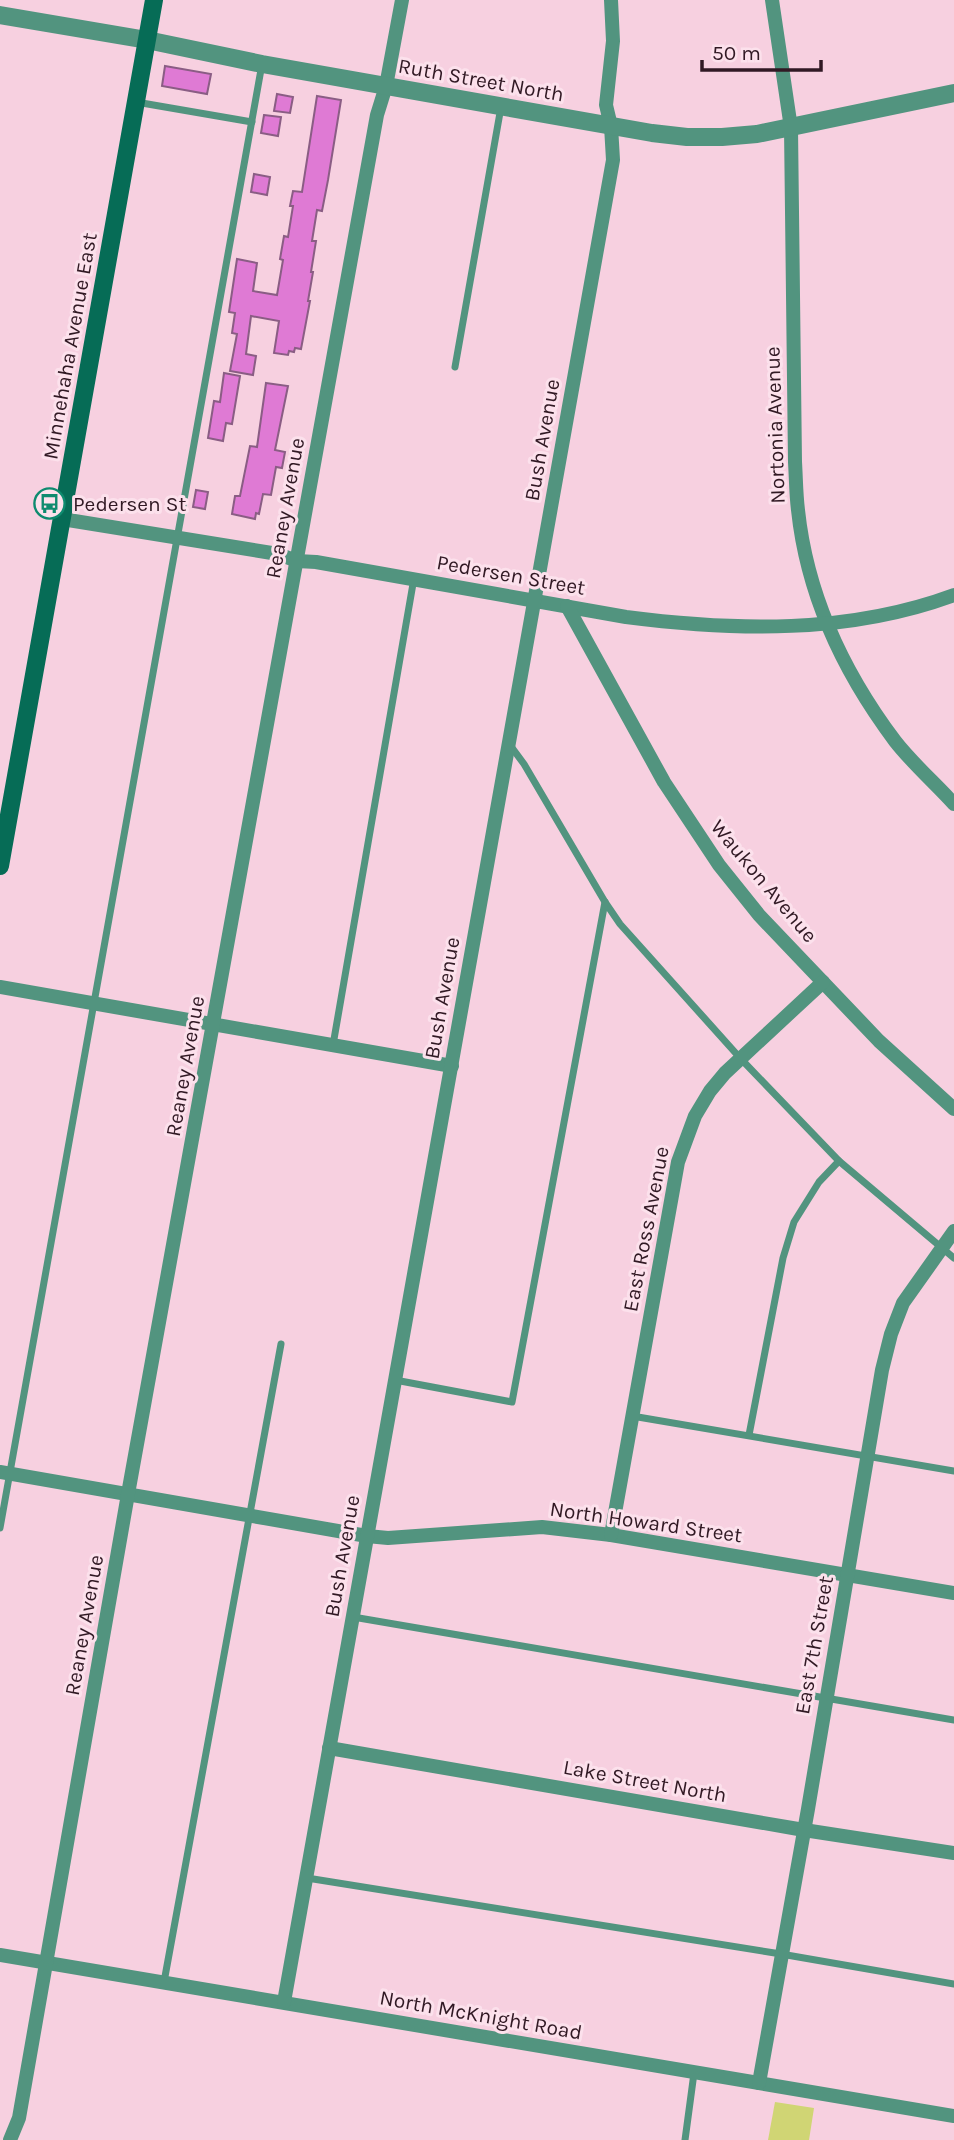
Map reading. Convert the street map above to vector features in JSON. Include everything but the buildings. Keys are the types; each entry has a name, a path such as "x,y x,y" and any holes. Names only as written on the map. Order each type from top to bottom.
{"main road":[{"name":"Minnehaha Avenue East","path":"0,866 154,0"}],"street":[{"name":"Reaney Avenue","path":"10,2140 19,2118 128,1494 377,115 386,86 402,0"},
{"name":"Bush Avenue","path":"284,2002 613,160 611,125 606,105 613,41 611,0"},
{"name":"Nortonia Avenue","path":"772,0 791,128 795,461 798,510 805,554 827,623 848,668 890,734 954,804"},
{"name":"Ruth Street North","path":"0,15 652,133 699,137 757,134 954,93"},
{"name":"Pedersen Street","path":"62,519 278,554 297,561 414,578 625,617 697,625 776,627 827,623 891,613 954,595"},
{"name":"Waukon Avenue","path":"567,606 664,782 719,865 759,915 879,1041 954,1109"},
{"name":"East Ross Avenue","path":"611,1535 678,1162 684,1143 695,1116 710,1091 823,982"},
{"path":"0,987 452,1066"},
{"name":"East 7th Street","path":"759,2083 882,1370 891,1334 903,1303 954,1231"},
{"name":"North Howard Street","path":"5,1473 367,1536 388,1538 542,1527 611,1535 954,1593"},
{"name":"Lake Street North","path":"329,1748 804,1830 954,1853"},
{"name":"North McKnight Road","path":"0,1955 954,2116"}],"lane":[{"path":"0,1528 5,1473 94,1004 262,64"},
{"path":"136,102 252,122"},
{"path":"455,367 501,106"},
{"path":"333,1045 414,578"},
{"path":"509,744 524,764 620,924 741,1059 839,1161 954,1258"},
{"path":"396,1380 512,1402 605,902"},
{"path":"749,1435 783,1258 794,1222 818,1182 839,1161"},
{"path":"164,1982 281,1344"},
{"path":"632,1416 954,1471"},
{"path":"352,1617 954,1720"},
{"path":"306,1878 954,1984"},
{"path":"685,2140 694,2073"}],"green space":[{"path":"775,2102 814,2108 809,2140 768,2140"}],"place":[{"name":"Pedersen St","path":"50,504"}]}
